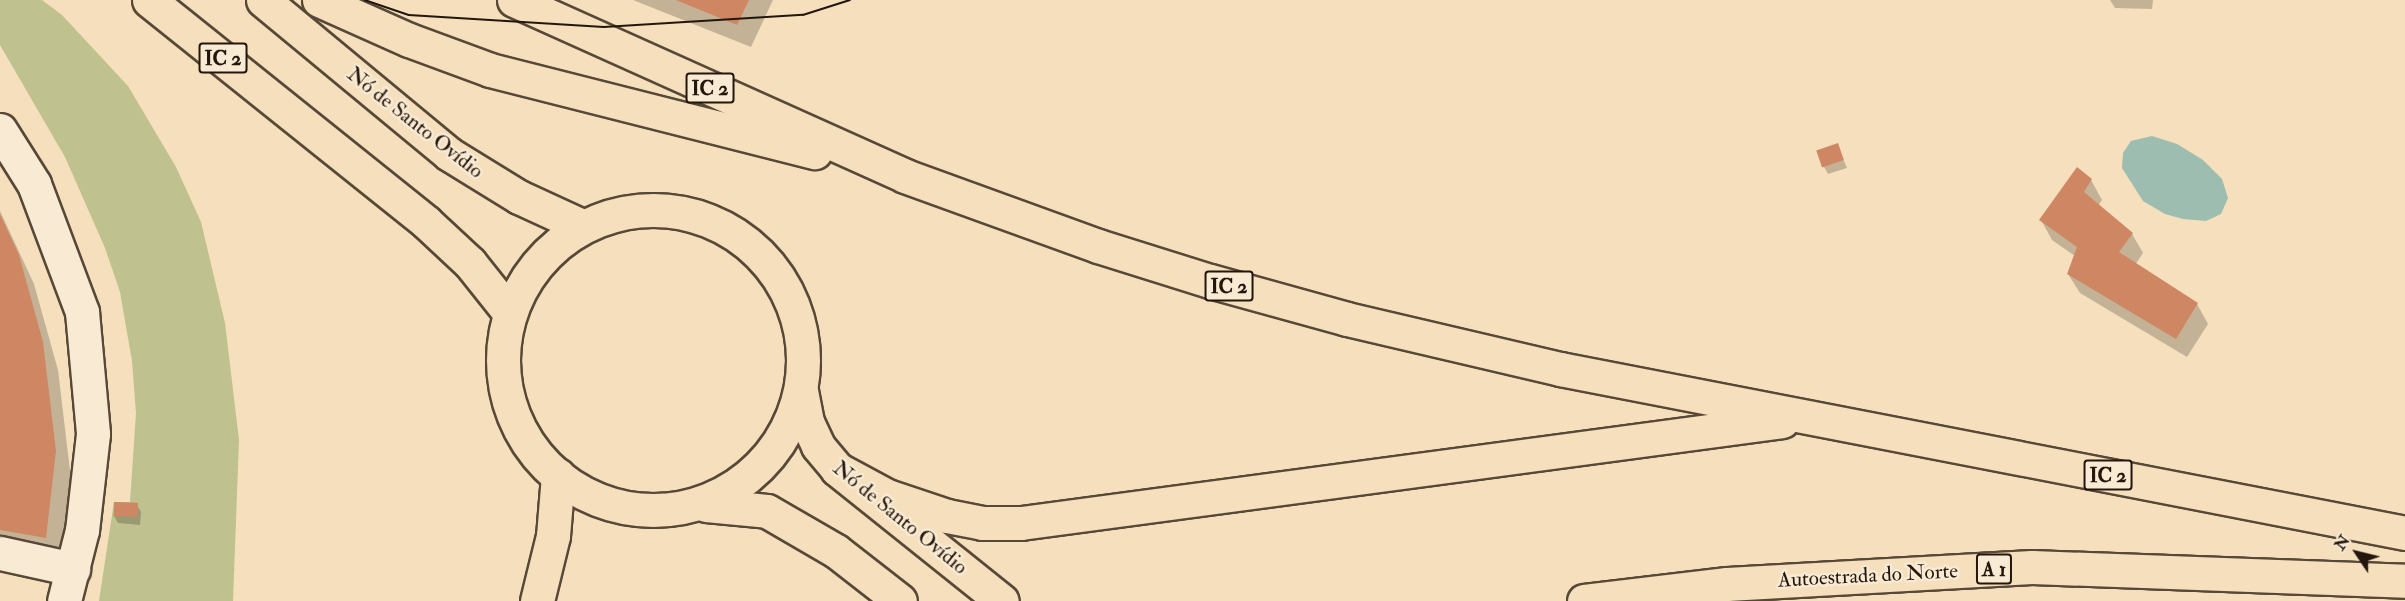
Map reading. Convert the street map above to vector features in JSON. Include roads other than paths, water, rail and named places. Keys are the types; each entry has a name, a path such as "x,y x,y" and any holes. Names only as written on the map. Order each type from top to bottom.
{"main road":[{"name":"IC 2","path":"138,0 160,8 433,228 470,263 509,312"},
{"name":"Nó de Santo Ovídio","path":"263,0 449,154 519,197 580,225"},
{"name":"IC 2","path":"320,0 409,40 490,70 905,176"},
{"name":"IC 2","path":"514,0 905,176 1098,246 1347,319 1560,369 2405,533"},
{"path":"706,505 742,485 766,460 788,427 801,391 801,337 794,309 766,265 734,238 702,220 667,211 616,213 580,225 533,271 509,312 503,352 507,392 516,422 533,449 558,475 612,503 660,511 706,505 767,511 836,551 900,601"},
{"name":"Nó de Santo Ovídio","path":"801,391 814,438 837,470 1002,601"},
{"path":"837,470 887,496 947,516 1021,523 1810,418"},
{"path":"537,601 554,536 558,475"},
{"name":"Autoestrada do Norte","path":"1584,601 1727,584 2032,567 2405,581"}],"street":[{"path":"0,130 33,184 82,312 93,434 82,530 64,601"},
{"path":"0,553 73,569"}],"tram line":[{"path":"365,0 409,15 604,27 803,15 850,0"}]}
